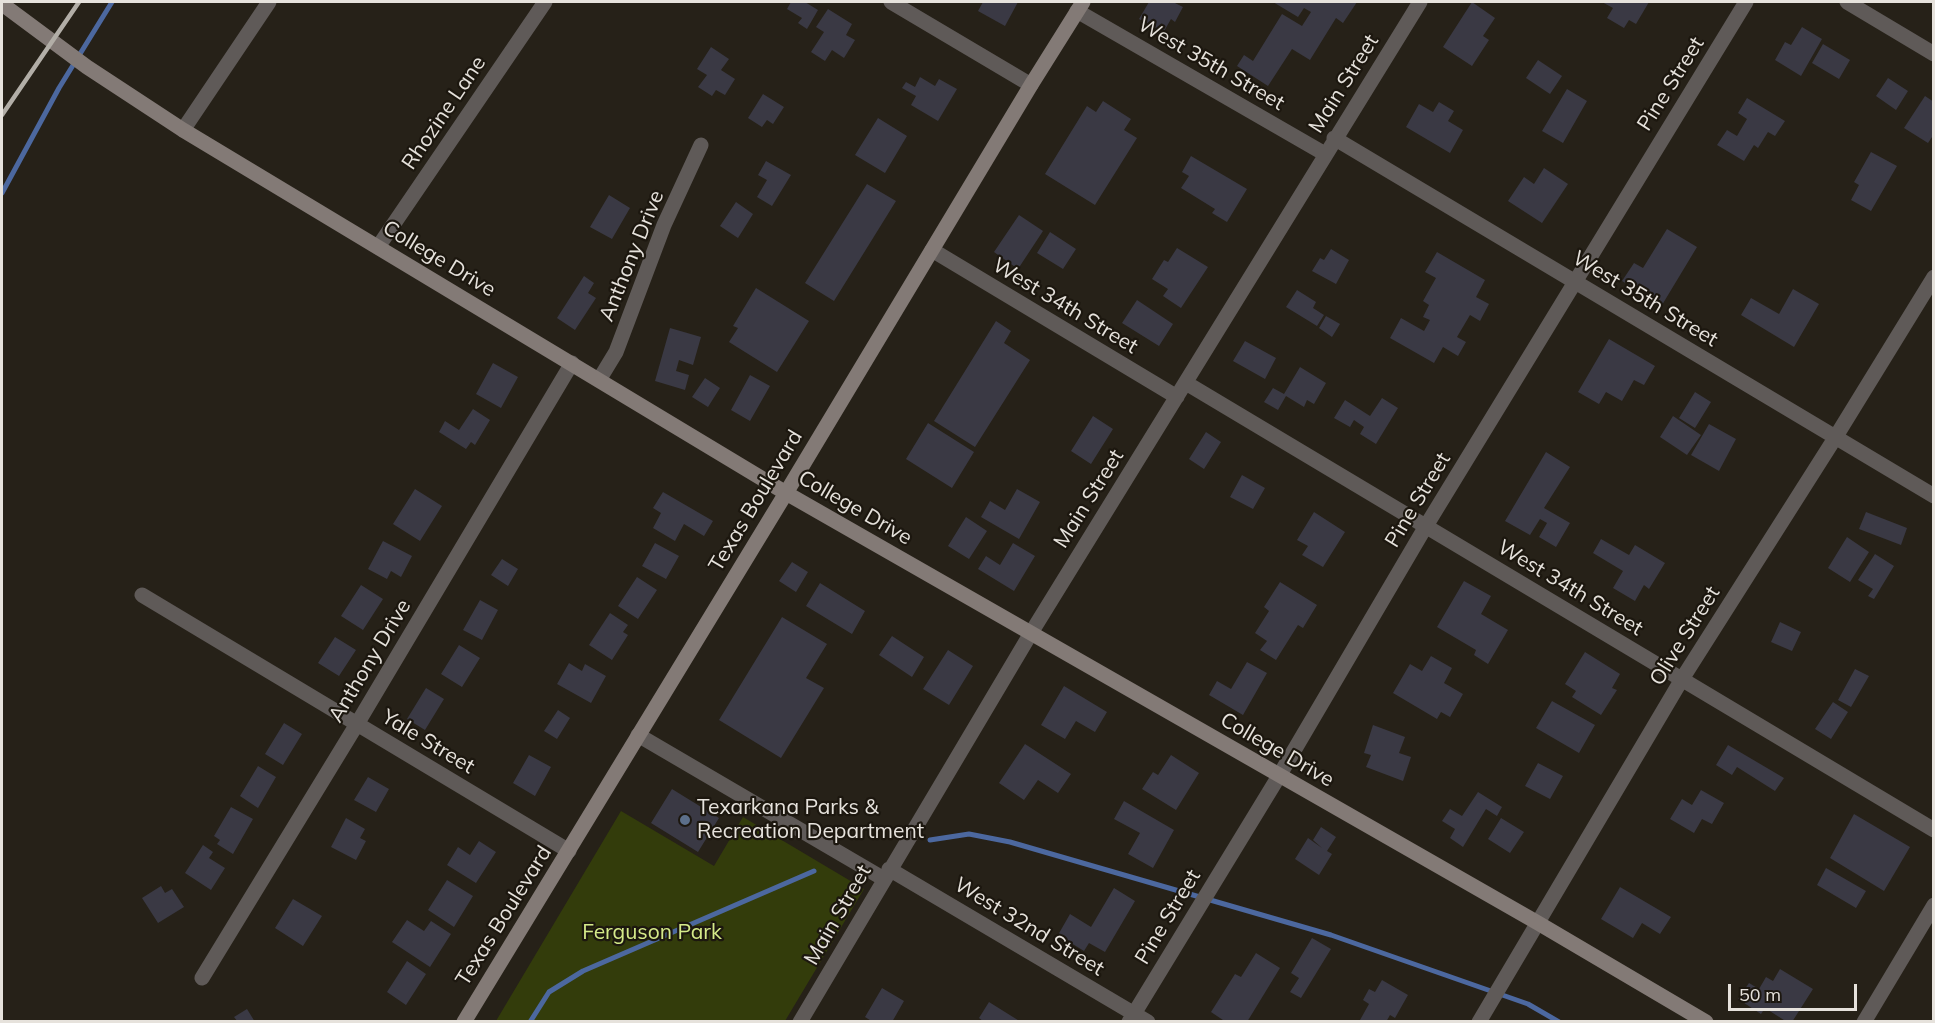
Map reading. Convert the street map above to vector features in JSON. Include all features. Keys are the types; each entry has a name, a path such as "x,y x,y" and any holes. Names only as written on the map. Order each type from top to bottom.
{"street":[{"path":"183,129 269,2"},
{"name":"Rhozine Lane","path":"378,247 545,2"},
{"path":"891,2 1030,85"},
{"name":"Main Street","path":"800,1022 1031,633 1334,138 1420,2"},
{"name":"Pine Street","path":"1131,1017 1278,776 1426,526 1746,2"},
{"path":"1846,2 1934,54"},
{"name":"College Drive","path":"2,4 87,67 183,129 786,493 1538,923 1706,1022"},
{"name":"Texas Boulevard","path":"464,1022 1080,6"},
{"name":"West 35th Street","path":"1080,6 1325,154"},
{"name":"West 35th Street","path":"1334,138 1934,496"},
{"name":"Anthony Drive","path":"599,380 616,352 664,225 701,145"},
{"name":"West 34th Street","path":"932,250 1177,397"},
{"name":"Olive Street","path":"1479,1022 1682,679 1934,277"},
{"name":"Anthony Drive","path":"202,978 357,724 572,363"},
{"name":"West 34th Street","path":"1186,383 1934,830"},
{"name":"Yale Street","path":"142,595 569,851"},
{"name":"West 32nd Street","path":"638,735 886,874 1131,1017 1148,1022"},
{"path":"1864,1022 1934,905"}],"green space":[{"name":"Ferguson Park","path":"621,811 714,866 743,817 864,889 785,1021 496,1021"}],"building":[{"path":"791,2 805,2 818,10 807,29 798,23 802,18 787,9"},
{"path":"983,2 1018,2 1005,26 978,11"},
{"path":"1149,2 1173,2 1183,7 1175,22 1171,19 1163,33 1139,19"},
{"path":"1273,2 1357,2 1343,23 1336,18 1310,60 1292,49 1268,86 1237,66 1244,55 1253,61 1282,14 1302,26 1311,12 1304,8 1298,17"},
{"path":"1472,2 1495,18 1483,36 1489,40 1472,66 1443,47"},
{"path":"1602,2 1649,2 1636,24 1629,20 1624,28 1607,18 1613,8"},
{"path":"828,9 852,24 846,35 855,40 844,58 832,50 825,61 811,52 824,32 816,27"},
{"path":"1802,27 1822,39 1801,76 1775,60 1785,42 1791,45"},
{"path":"1823,44 1850,60 1839,79 1812,63"},
{"path":"711,47 729,59 721,70 735,79 725,95 716,90 712,96 698,87 707,75 697,69"},
{"path":"1538,60 1562,76 1550,94 1526,78"},
{"path":"920,77 935,86 939,79 957,89 938,121 911,105 916,96 902,88 906,82 915,87"},
{"path":"1888,78 1908,91 1896,110 1876,96"},
{"path":"1567,89 1587,101 1563,143 1542,131"},
{"path":"763,94 784,107 773,124 767,120 762,127 748,118"},
{"path":"1925,96 1934,102 1934,134 1928,143 1904,128"},
{"path":"1747,98 1785,121 1775,136 1768,132 1758,148 1754,145 1744,161 1717,145 1727,130 1737,136 1747,119 1738,113"},
{"path":"1103,101 1131,119 1124,130 1137,138 1095,205 1045,174 1087,106 1096,112"},
{"path":"1439,102 1454,111 1448,121 1463,130 1450,153 1406,127 1419,104 1433,112"},
{"path":"878,118 907,136 885,173 855,155"},
{"path":"1871,152 1897,166 1871,211 1851,200 1859,185 1854,182"},
{"path":"1191,156 1247,189 1227,222 1212,213 1215,209 1181,188 1189,176 1182,172"},
{"path":"766,161 791,175 772,206 757,197 767,180 758,175"},
{"path":"1544,168 1568,184 1542,223 1508,201 1524,177 1534,184"},
{"path":"867,184 896,201 834,301 805,283"},
{"path":"609,195 630,208 612,239 590,227"},
{"path":"736,202 753,214 738,238 720,226"},
{"path":"1019,215 1043,231 1018,269 994,252"},
{"path":"1667,229 1697,247 1662,305 1622,281 1634,263 1643,268"},
{"path":"1050,232 1076,249 1063,269 1037,253"},
{"path":"1177,248 1208,267 1181,308 1163,296 1168,289 1152,279 1164,260 1168,262"},
{"path":"1331,249 1349,260 1336,284 1312,271 1320,258 1324,260"},
{"path":"1437,252 1485,280 1476,297 1489,304 1480,321 1470,315 1457,337 1466,342 1458,356 1443,347 1434,363 1390,338 1401,318 1424,331 1430,320 1423,317 1429,305 1423,301 1436,278 1425,272"},
{"path":"584,276 594,283 588,293 596,298 575,330 557,318"},
{"path":"756,288 809,321 777,372 729,342 738,328 733,326"},
{"path":"1793,289 1819,304 1794,347 1741,315 1751,298 1779,314"},
{"path":"1297,290 1316,302 1313,308 1324,315 1317,326 1286,307"},
{"path":"1137,300 1173,324 1159,346 1122,323"},
{"path":"1326,316 1340,324 1332,337 1319,328"},
{"path":"996,321 1011,331 1004,343 1030,360 975,447 934,421"},
{"path":"670,328 701,337 693,365 679,360 676,371 689,375 685,390 655,381"},
{"path":"1609,339 1655,366 1644,385 1634,380 1622,401 1606,392 1599,404 1578,392"},
{"path":"1245,341 1276,358 1265,379 1233,361"},
{"path":"493,363 518,377 501,408 476,394"},
{"path":"1300,367 1326,383 1314,404 1307,400 1304,407 1286,396 1278,410 1264,402 1273,388 1284,394"},
{"path":"750,375 770,386 750,421 731,410"},
{"path":"705,378 720,388 708,407 692,397"},
{"path":"1695,392 1711,402 1695,428 1679,418"},
{"path":"1382,398 1398,408 1376,444 1360,434 1364,427 1354,420 1350,427 1334,418 1345,400 1370,416"},
{"path":"473,409 490,420 475,445 471,442 466,449 439,432 445,421 459,430"},
{"path":"1093,416 1113,429 1091,464 1071,451"},
{"path":"1673,416 1701,435 1687,455 1660,437"},
{"path":"928,423 974,452 952,488 906,459"},
{"path":"1709,424 1736,439 1719,471 1691,455"},
{"path":"1206,432 1221,442 1204,469 1189,459"},
{"path":"1546,452 1570,467 1544,508 1570,523 1556,547 1539,537 1547,523 1540,519 1530,535 1505,521"},
{"path":"1242,475 1265,488 1253,509 1230,497"},
{"path":"415,489 442,506 420,541 393,524"},
{"path":"1017,489 1040,502 1019,539 981,517 990,501 1005,510"},
{"path":"663,492 713,521 704,536 684,524 675,541 653,528 661,513 653,508"},
{"path":"1314,512 1345,532 1323,567 1302,555 1308,546 1297,540"},
{"path":"1866,512 1907,528 1901,545 1859,529"},
{"path":"966,517 987,531 969,559 948,546"},
{"path":"1847,537 1869,552 1850,582 1828,568"},
{"path":"1601,539 1629,555 1635,545 1665,563 1649,589 1644,585 1635,601 1613,588 1623,571 1593,553"},
{"path":"383,541 412,556 401,577 391,571 387,579 368,569"},
{"path":"655,543 679,556 666,579 642,566"},
{"path":"1013,543 1035,556 1014,591 978,569 986,556 1000,565"},
{"path":"1875,554 1894,566 1874,599 1868,596 1873,589 1858,580"},
{"path":"502,559 518,569 508,586 491,575"},
{"path":"792,562 808,572 796,592 779,581"},
{"path":"637,577 657,590 638,619 618,606"},
{"path":"1464,581 1491,596 1481,614 1508,630 1488,664 1474,655 1476,650 1437,627"},
{"path":"1280,582 1317,605 1303,628 1298,625 1276,660 1260,650 1267,641 1255,633 1269,611 1264,607"},
{"path":"820,583 865,611 852,634 806,606"},
{"path":"361,585 383,599 363,630 341,616"},
{"path":"480,600 498,610 482,640 463,630"},
{"path":"610,613 628,625 623,632 628,635 612,660 589,645"},
{"path":"782,617 827,644 806,678 824,688 781,758 719,720"},
{"path":"1780,622 1801,632 1792,651 1771,642"},
{"path":"892,636 924,657 912,677 879,655"},
{"path":"335,637 356,650 339,676 318,663"},
{"path":"459,645 480,658 462,687 441,674"},
{"path":"948,650 973,666 949,705 923,689"},
{"path":"1585,652 1620,674 1612,688 1617,690 1601,715 1572,697 1576,691 1565,684"},
{"path":"1431,656 1452,668 1444,683 1463,694 1450,717 1441,712 1437,719 1393,693 1410,664 1422,671"},
{"path":"1247,662 1267,673 1243,715 1209,695 1217,681 1231,689"},
{"path":"569,663 582,671 585,664 606,676 591,703 557,684"},
{"path":"1855,669 1869,676 1851,707 1838,700"},
{"path":"1064,686 1107,712 1095,732 1076,721 1065,739 1041,725"},
{"path":"426,688 444,699 425,730 407,719"},
{"path":"1552,701 1595,725 1579,753 1536,728"},
{"path":"1833,702 1848,712 1831,739 1815,729"},
{"path":"558,710 570,718 557,739 544,731"},
{"path":"284,723 302,734 283,765 265,754"},
{"path":"1373,725 1405,737 1399,753 1411,757 1403,781 1366,767 1371,755 1364,753"},
{"path":"1025,744 1071,774 1058,793 1038,780 1024,800 999,783"},
{"path":"1728,745 1784,778 1775,791 1737,767 1732,775 1716,765"},
{"path":"529,755 551,767 535,796 513,783"},
{"path":"1171,755 1199,773 1176,810 1142,789 1153,772 1158,775"},
{"path":"1538,763 1563,776 1550,799 1525,786"},
{"path":"258,766 276,777 258,808 240,796"},
{"path":"368,777 389,789 376,812 354,800"},
{"name":"Texarkana Parks & Recreation Department","path":"672,789 719,818 698,852 651,823"},
{"path":"1701,790 1724,803 1712,824 1702,819 1694,833 1670,819 1682,799 1692,805"},
{"path":"1478,792 1502,807 1497,816 1486,809 1463,847 1450,838 1455,829 1442,821 1450,809 1462,816"},
{"path":"1124,801 1174,830 1153,868 1128,854 1140,833 1114,819"},
{"path":"231,807 253,819 233,854 217,844 220,840 214,836"},
{"path":"1854,814 1910,847 1884,891 1830,858"},
{"path":"346,818 365,829 360,838 366,841 356,860 331,847"},
{"path":"1501,818 1524,832 1510,853 1488,839"},
{"path":"1321,827 1336,837 1327,851 1332,854 1319,875 1295,859 1308,838 1322,848 1313,840"},
{"path":"479,841 496,852 476,883 447,865 458,847 470,855"},
{"path":"203,845 213,852 209,858 225,868 211,890 185,873"},
{"path":"1826,868 1866,891 1856,908 1817,885"},
{"path":"447,880 473,896 454,927 428,910"},
{"path":"161,886 165,893 172,889 184,907 158,923 142,898"},
{"path":"1620,887 1671,917 1660,934 1642,923 1633,938 1601,919"},
{"path":"1114,888 1135,901 1105,952 1089,943 1084,951 1058,935 1070,914 1091,927"},
{"path":"293,899 322,916 303,946 275,928"},
{"path":"407,920 424,931 431,921 451,934 430,967 392,942"},
{"path":"1312,938 1331,949 1301,998 1290,992 1299,978 1291,973"},
{"path":"1256,953 1280,968 1247,1022 1226,1022 1211,1012 1235,974 1241,977"},
{"path":"407,961 426,974 406,1005 387,992"},
{"path":"1780,969 1813,989 1792,1022 1787,1022 1765,1008 1761,1014 1738,999 1749,983 1759,989 1766,977 1773,981"},
{"path":"1382,980 1408,995 1395,1018 1390,1015 1386,1022 1363,1022 1360,1020 1369,1004 1363,1000 1369,989 1375,992"},
{"path":"882,988 904,1001 892,1022 873,1022 865,1017"},
{"path":"989,1002 1021,1022 984,1022 979,1018"},
{"path":"247,1009 255,1022 238,1022 234,1017"}],"waterway":[{"path":"2,193 59,88 112,2"},
{"path":"930,840 969,834 1010,842 1331,935 1528,1004 1559,1022"},
{"path":"530,1022 549,992 583,971 814,871"}],"railway":[{"path":"2,115 79,2"}],"place":[{"name":"Texarkana Parks & Recreation Department","path":"685,820"}]}
